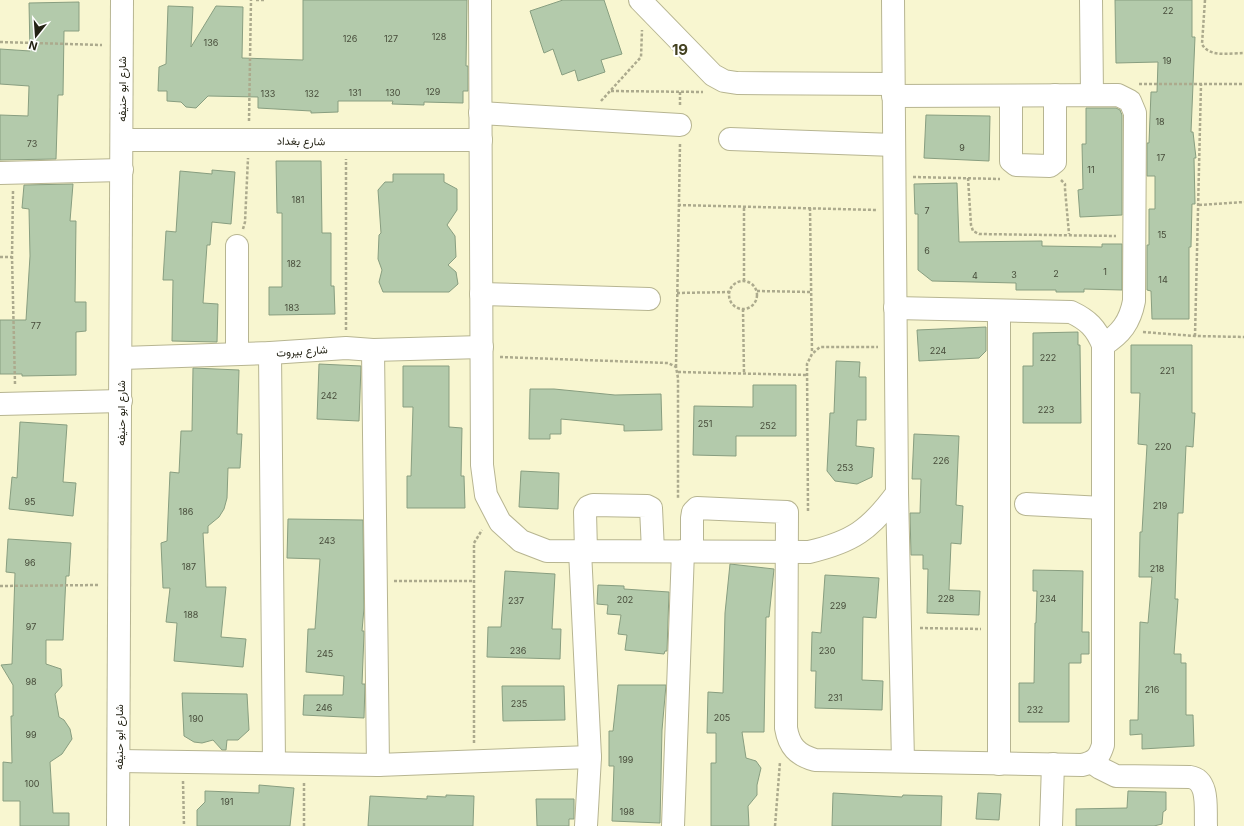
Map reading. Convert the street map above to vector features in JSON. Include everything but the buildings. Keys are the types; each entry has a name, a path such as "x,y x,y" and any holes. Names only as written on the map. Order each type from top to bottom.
{"street":[{"name":"شارع ابو حنيفه","path":"118,826 122,358 122,0"},
{"path":"480,0 482,464 486,495 500,522 521,540 547,551 808,552 835,546 860,534 881,516 896,493"},
{"path":"892,0 896,493 903,762"},
{"path":"1090,0 1092,95"},
{"path":"641,1 713,75 724,81 737,83 1011,96 1118,95 1130,100 1135,113 1134,301 1131,315 1125,328 1115,338 1103,345"},
{"path":"1011,96 1011,161 1016,165 1050,166 1055,162 1055,95"},
{"path":"480,113 680,125"},
{"name":"شارع بغداد","path":"122,140 248,139 346,142 480,140"},
{"path":"730,139 894,145"},
{"path":"7,173 122,170"},
{"path":"236,354 237,246"},
{"path":"481,294 648,299"},
{"path":"673,826 688,551 693,512 697,508 787,512 786,728 788,740 794,750 804,757 815,760 1082,765 1093,763 1100,755 1102,745 1103,345 1097,330 1085,319 1071,312 895,308"},
{"path":"999,311 999,764"},
{"name":"شارع بيروت","path":"122,358 270,353 346,348 373,350 482,352"},
{"path":"373,350 378,765"},
{"path":"270,353 274,763"},
{"path":"8,404 121,401"},
{"path":"1026,504 1103,508"},
{"path":"586,826 590,758 583,551 585,512 588,507 593,505 647,506 651,508 653,551"},
{"path":"119,761 378,765 590,758"},
{"path":"1093,763 1116,776 1190,777 1199,780 1204,786 1206,826"},
{"path":"1051,826 1053,764"}],"path":[{"path":"256,0 266,0"},
{"path":"1205,0 1202,44 1205,50 1210,53 1244,53"},
{"path":"577,119 592,110 641,57 643,50 641,1"},
{"path":"0,42 123,46"},
{"path":"1130,100 1132,91 1139,83 1244,84"},
{"path":"1195,336 1201,84"},
{"path":"678,504 678,372 676,367 680,92"},
{"path":"346,142 346,348"},
{"path":"7,173 12,257 8,404"},
{"path":"894,176 1007,179"},
{"path":"968,178 971,225 973,231 979,234 1134,236"},
{"path":"1053,180 1061,180 1065,184 1069,234"},
{"path":"1199,205 1244,202"},
{"path":"678,205 894,210"},
{"path":"744,206 744,281"},
{"path":"810,208 812,354"},
{"path":"0,257 12,257"},
{"path":"744,281 752,284 757,291 756,301 748,308 743,309 734,305 730,297 730,292 735,284 744,281"},
{"path":"757,291 811,292"},
{"path":"677,293 730,292"},
{"path":"743,309 744,374"},
{"path":"1125,328 1146,333 1244,337"},
{"path":"808,513 807,364 812,354 820,347 895,347"},
{"path":"482,352 668,362 676,367"},
{"path":"678,372 807,375"},
{"path":"474,761 474,543 479,533 488,525 500,522"},
{"path":"376,581 474,581"},
{"path":"0,586 120,585"},
{"path":"900,628 999,630"},
{"path":"775,826 780,757 788,740"},
{"path":"183,762 184,826"},
{"path":"303,763 304,826"}],"district":[{"name":"19","path":"680,50"}]}
